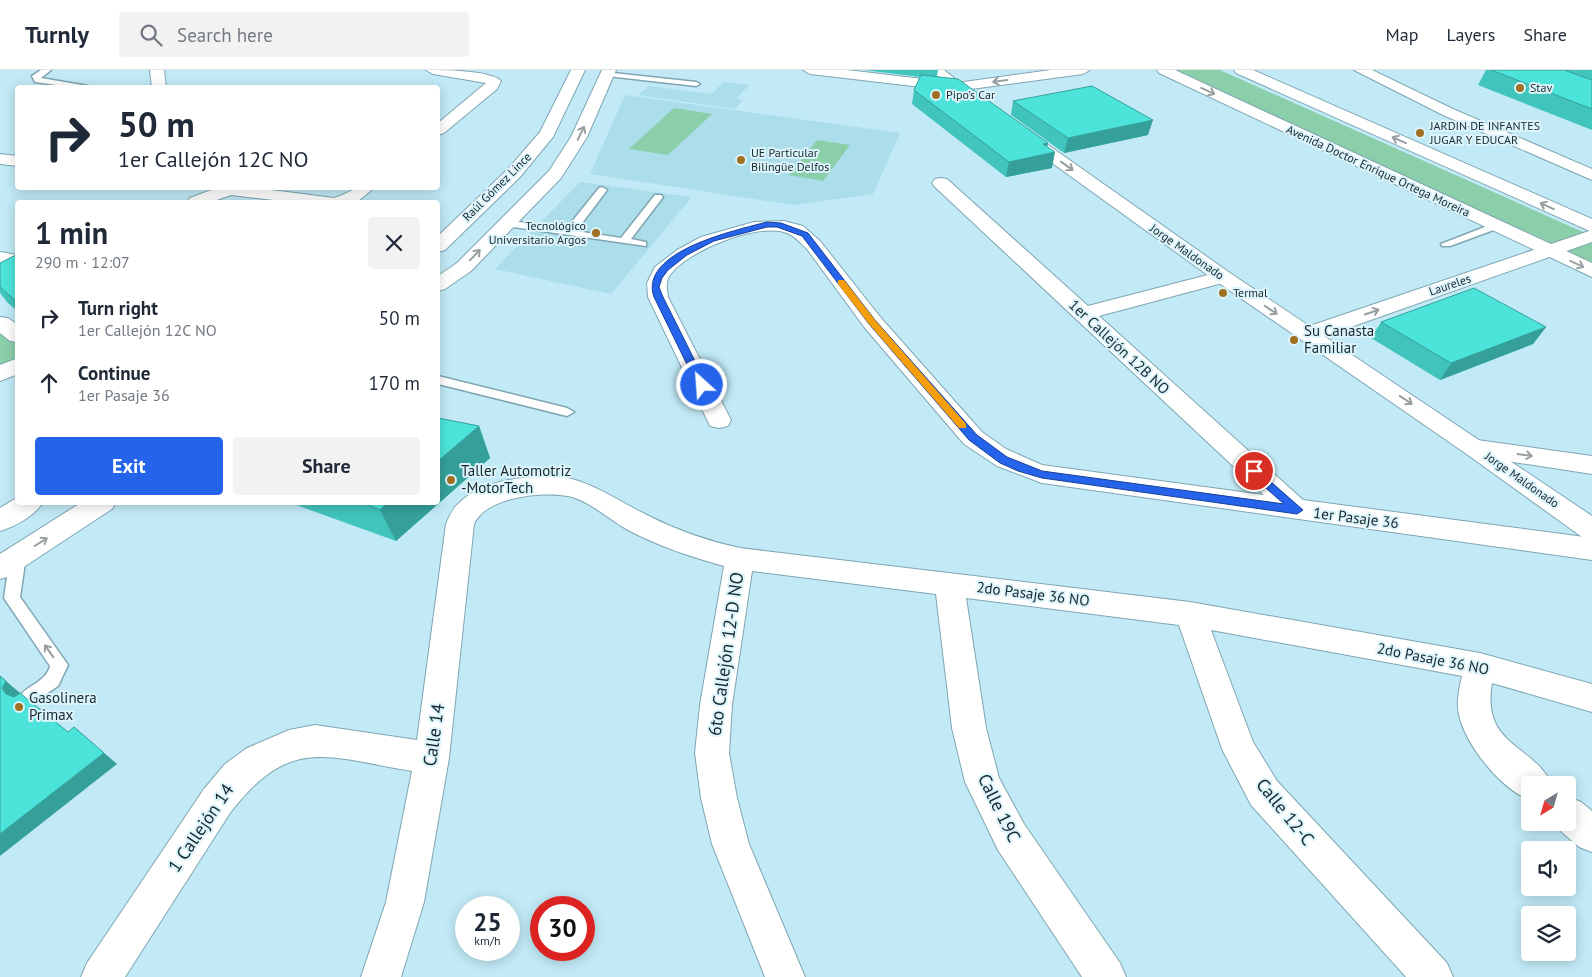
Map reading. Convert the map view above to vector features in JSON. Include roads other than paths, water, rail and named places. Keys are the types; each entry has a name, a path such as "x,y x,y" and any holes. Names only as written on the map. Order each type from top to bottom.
{"street":[{"path":"157,70 159,85"},
{"path":"433,70 488,78 494,81 492,86 440,128"},
{"name":"Raúl Gómez Lince","path":"440,244 514,173 547,134 578,70"},
{"path":"810,70 956,87 1083,70"},
{"path":"935,70 988,110"},
{"name":"Avenida Doctor Enrique Ortega Moreira","path":"1164,70 1592,271"},
{"path":"1241,70 1592,226"},
{"path":"1362,70 1448,112 1592,174"},
{"path":"440,284 464,267 555,174 579,137 608,72"},
{"name":"Jorge Maldonado","path":"1013,127 1223,277 1477,449 1592,530"},
{"path":"0,159 15,161"},
{"name":"1er Callejón 12B NO","path":"941,183 1297,510"},
{"path":"200,200 220,190"},
{"path":"238,190 307,200"},
{"path":"346,200 362,190"},
{"name":"1er Pasaje 36","path":"719,420 658,297 655,287 658,278 665,268 684,254 712,239 778,224 805,235 872,322 973,438 1004,460 1022,469 1042,474 1297,510 1592,549"},
{"name":"Laureles","path":"1309,334 1592,236"},
{"path":"0,258 15,260"},
{"path":"1083,314 1223,277"},
{"path":"0,323 15,334"},
{"path":"0,374 15,366"},
{"path":"1477,449 1592,465"},
{"name":"2do Pasaje 36 NO","path":"484,500 514,489 541,485 568,486 596,497 636,522 706,552 740,559 1190,614 1480,666 1592,698"},
{"name":"Calle 14","path":"381,977 406,902 432,758 460,524 466,511 484,500"},
{"path":"0,521 25,505"},
{"path":"9,562 98,505"},
{"name":"6to Callejón 12-D NO","path":"740,559 716,705 712,753 719,798 731,844 784,977"},
{"name":"Calle 19C","path":"949,584 969,728 983,782 1011,837 1106,977"},
{"name":"Calle 12-C","path":"1190,614 1239,749 1264,793 1432,977"},
{"path":"1480,666 1474,701 1477,718 1483,733 1499,756 1523,776"},
{"name":"1 Callejón 14","path":"101,977 217,801 237,776 259,759 288,745 315,740 432,758"},
{"path":"1576,821 1592,834"}],"lane":[{"path":"47,70 36,76 38,80 76,85"},
{"path":"608,72 696,84"},
{"path":"570,231 602,190"},
{"path":"624,240 658,197"},
{"path":"506,223 570,231 642,244"},
{"path":"1446,244 1495,226"},
{"path":"440,380 567,412"},
{"path":"9,562 12,598 59,665 58,674 51,682 27,699"}],"place":[{"name":"Stav","path":"1520,88"},
{"name":"Pipo's Car","path":"936,95"},
{"name":"JARDIN DE INFANTES JUGAR Y EDUCAR","path":"1420,133"},
{"name":"UE Particular Bilingüe Delfos","path":"741,160"},
{"name":"Tecnológico Universitario Argos","path":"596,233"},
{"name":"Termal","path":"1223,293"},
{"name":"Su Canasta Familiar","path":"1294,340"},
{"name":"Taller Automotriz -MotorTech","path":"451,480"},
{"name":"Gasolinera Primax","path":"19,707"}]}
